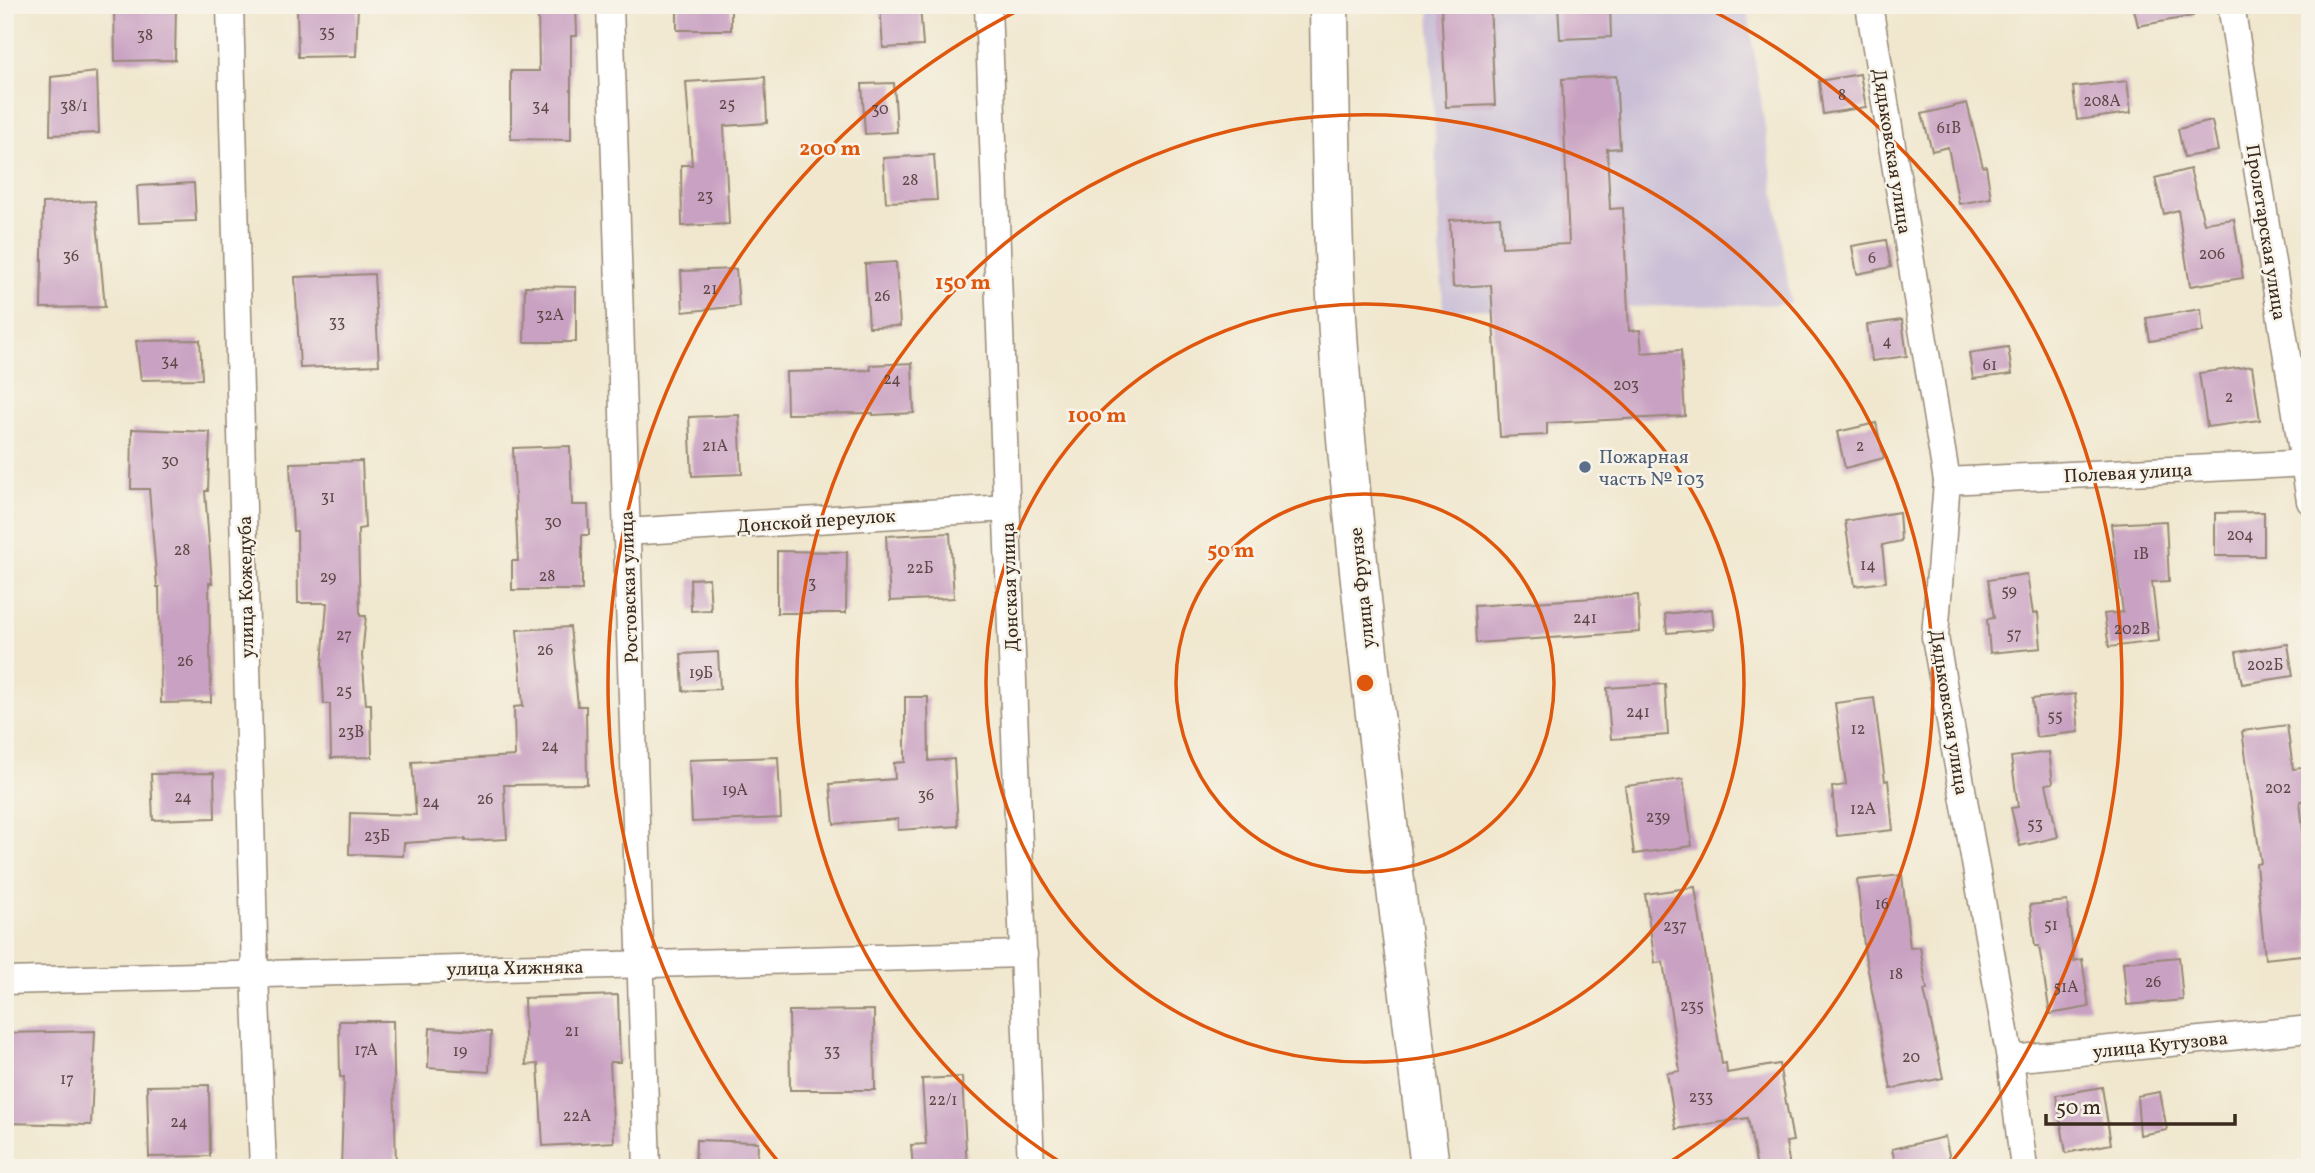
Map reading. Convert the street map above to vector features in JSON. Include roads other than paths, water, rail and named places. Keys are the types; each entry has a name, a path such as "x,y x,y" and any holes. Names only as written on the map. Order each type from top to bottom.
{"main road":[{"name":"улица Фрунзе","path":"1329,5 1332,204 1345,424 1367,645 1430,1168"}],"street":[{"name":"улица Кожедуба","path":"230,5 255,974 263,1168"},
{"name":"Ростовская улица","path":"610,5 647,1168"},
{"name":"Донская улица","path":"988,5 1031,1168"},
{"name":"Дядьковская улица","path":"1869,5 1947,481 1935,637 2010,1059 2024,1168"},
{"name":"Пролетарская улица","path":"2231,5 2307,463 2310,500"},
{"name":"Полевая улица","path":"1947,481 2307,463"},
{"name":"Донской переулок","path":"626,532 1006,508"},
{"name":"улица Хижняка","path":"5,981 1024,954"},
{"name":"улица Кутузова","path":"2010,1059 2310,1029"}],"place":[{"name":"Пожарная часть № 103","path":"1585,467"}]}
